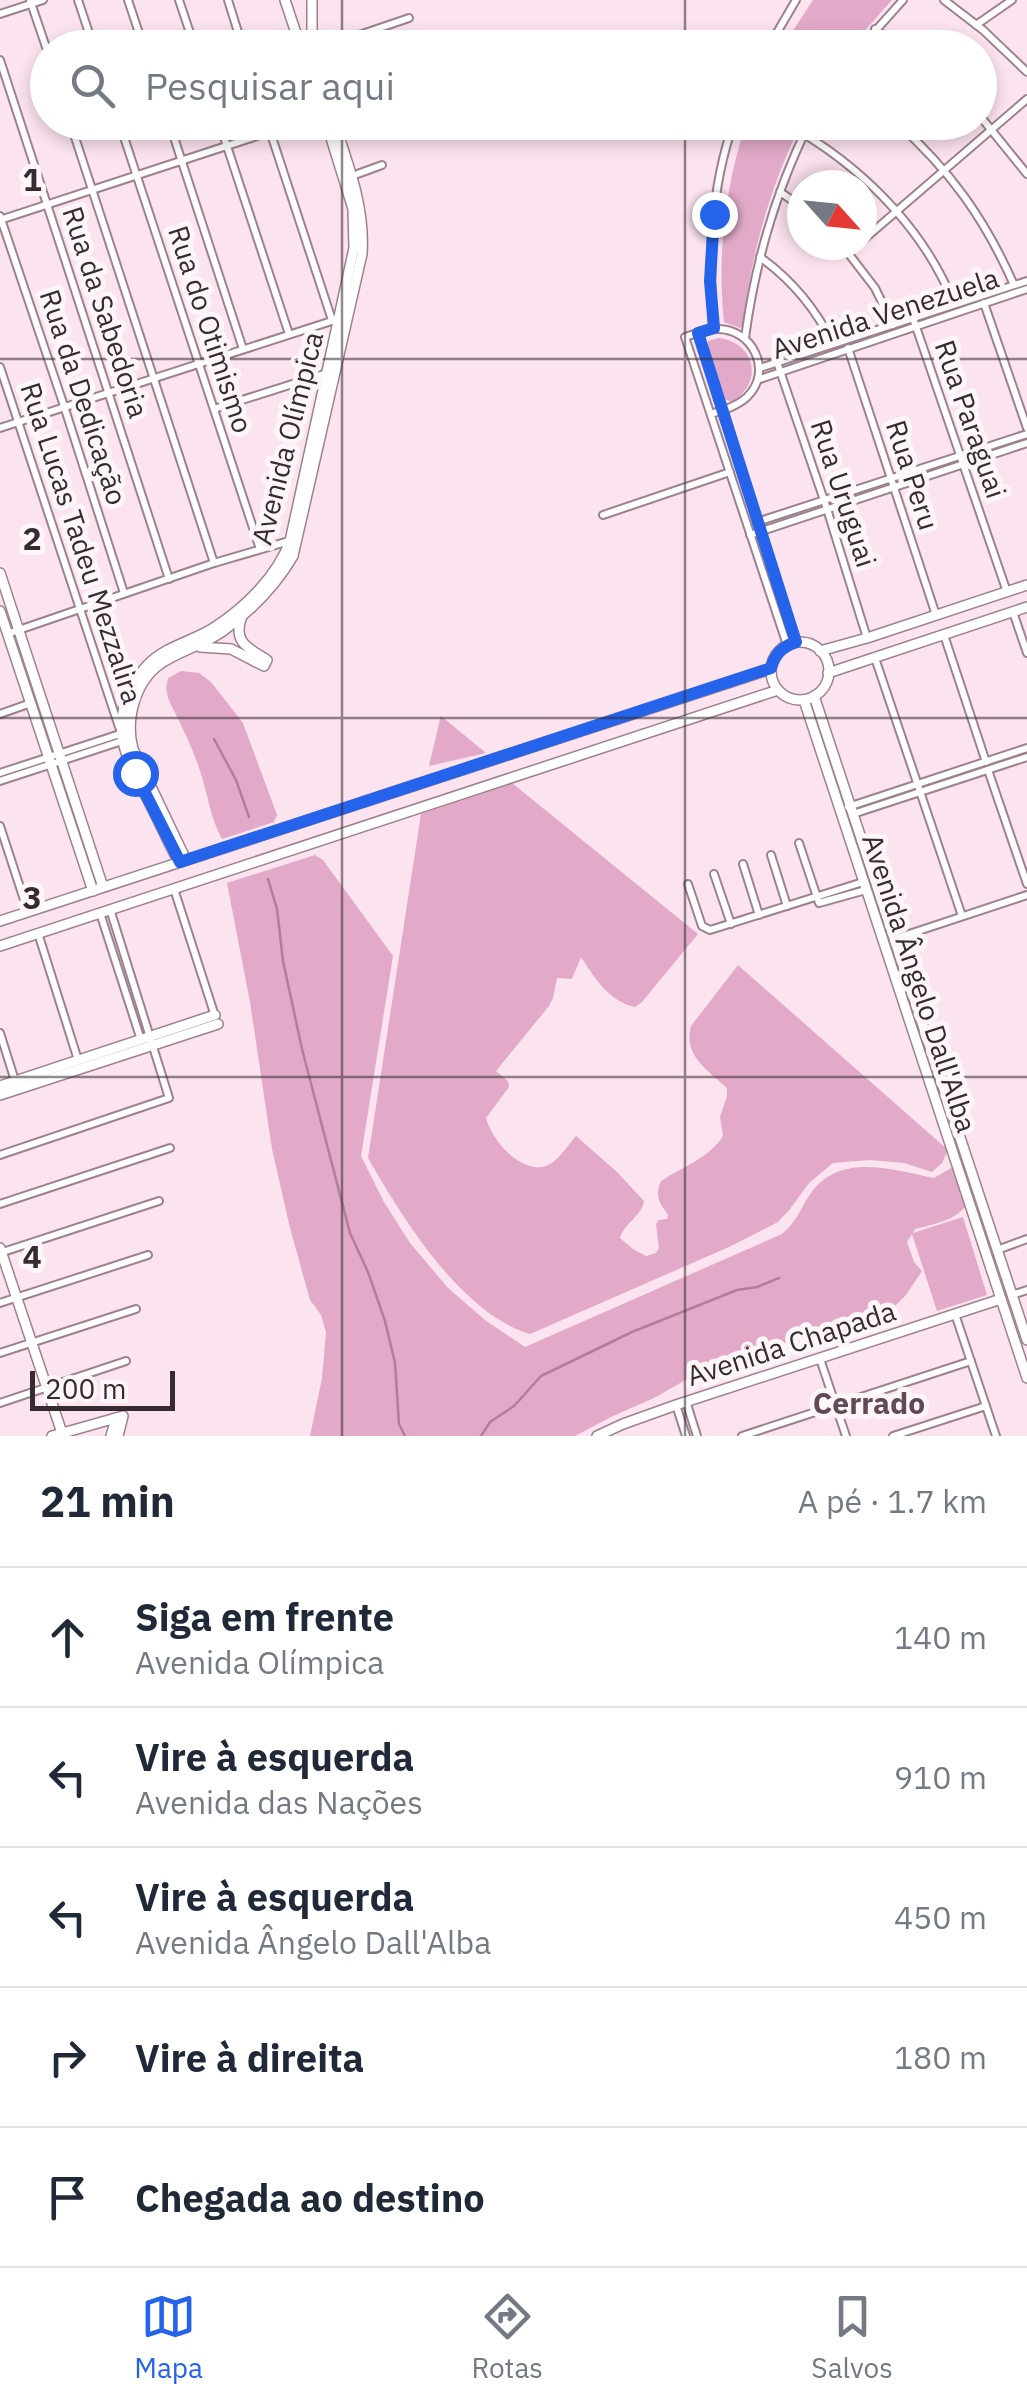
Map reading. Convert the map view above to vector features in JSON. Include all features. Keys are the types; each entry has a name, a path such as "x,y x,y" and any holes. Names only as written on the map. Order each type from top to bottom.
{"main road":[{"path":"285,0 295,30"},
{"path":"311,30 312,0"},
{"name":"Avenida Olímpica","path":"126,736 134,702 150,674 160,664 197,647 242,616 275,584 293,556 353,259 355,223 332,140"},
{"name":"Avenida Olímpica","path":"340,140 360,200 363,234 362,254 340,318"},
{"name":"Avenida Olímpica","path":"126,736 125,705 145,668 237,610 272,574 286,552 331,373"},
{"path":"0,573 98,889"},
{"path":"820,650 1027,585"},
{"path":"828,673 1027,608"},
{"path":"0,611 55,759"},
{"path":"197,647 231,648 266,663 243,644 239,633 242,616"},
{"path":"791,644 820,650 828,673 824,686 809,698 790,698 778,690 772,677 774,659 791,644"},
{"path":"0,921 771,668"},
{"path":"0,946 778,690"},
{"name":"Avenida Ângelo Dall'Alba","path":"809,698 1027,1339"},
{"path":"126,736 183,861"},
{"name":"Avenida Ângelo Dall'Alba","path":"846,812 864,886 1027,1377"},
{"path":"128,879 137,888 134,902"},
{"path":"70,898 68,915 77,920"},
{"path":"0,1095 78,1060 216,1019"},
{"path":"0,1086 16,1085 148,1040"},
{"path":"1,1251 59,1435 119,1417 115,1436"},
{"name":"Avenida Chapada","path":"598,1436 681,1403 1001,1299 1005,1291 1012,1295"}],"street":[{"path":"0,14 43,0"},
{"path":"78,0 88,30"},
{"path":"128,0 138,30"},
{"path":"179,0 189,30"},
{"path":"228,0 238,30"},
{"path":"778,30 796,0"},
{"path":"875,29 903,0"},
{"path":"944,0 981,30"},
{"path":"976,25 1012,0"},
{"path":"31,2 40,30"},
{"path":"374,30 410,18"},
{"path":"997,44 1027,72"},
{"name":"Rua da Sabedoria","path":"0,60 170,579"},
{"path":"997,125 1027,99"},
{"path":"997,135 1027,174"},
{"path":"76,140 214,564"},
{"name":"Rua do Otimismo","path":"126,140 260,549"},
{"path":"175,140 243,350"},
{"path":"225,140 289,334"},
{"path":"0,219 245,140"},
{"path":"0,428 340,318 273,140"},
{"path":"714,328 710,259 714,214 729,140"},
{"path":"745,338 760,257 802,140"},
{"path":"813,140 846,162 896,212 934,261 954,304"},
{"path":"917,140 944,169 986,228 1014,285"},
{"path":"877,228 979,140"},
{"path":"352,176 382,165"},
{"path":"780,192 787,197"},
{"name":"Rua da Dedicação","path":"0,219 124,593"},
{"path":"760,257 803,296 833,344"},
{"path":"854,260 875,288 893,325"},
{"name":"Avenida Venezuela","path":"760,368 779,367 848,348 954,304 1027,280"},
{"name":"Avenida Venezuela","path":"758,379 833,344 1027,290"},
{"path":"961,460 1027,431 984,304"},
{"name":"Rua Paraguai","path":"915,322 1006,592"},
{"path":"711,414 743,401 758,379 760,368 754,350 745,338 730,330 714,328 686,337 711,414 730,472 748,525 750,534 791,644"},
{"path":"698,333 791,644"},
{"name":"Rua Peru","path":"848,348 936,615"},
{"name":"Rua Lucas Tadeu Mezzalira","path":"0,367 79,608 126,736"},
{"name":"Rua Uruguai","path":"779,367 867,638"},
{"path":"214,409 331,373"},
{"path":"750,534 961,460 1027,443"},
{"path":"603,515 730,472"},
{"path":"748,525 892,483"},
{"path":"7,634 290,540"},
{"path":"1014,612 1027,654"},
{"path":"944,635 1027,884"},
{"path":"875,658 962,916"},
{"path":"0,714 31,703"},
{"path":"0,773 126,736"},
{"path":"987,766 1027,748"},
{"path":"846,812 987,766 1027,757"},
{"path":"0,781 55,759"},
{"path":"0,826 28,912"},
{"path":"799,843 818,900"},
{"path":"771,854 787,906"},
{"path":"743,864 759,915"},
{"path":"714,874 730,924"},
{"path":"688,884 702,926 710,930 864,886"},
{"path":"174,888 216,1019"},
{"path":"893,939 1027,895"},
{"path":"0,1155 170,1098 105,911"},
{"path":"38,933 78,1060"},
{"path":"0,1033 16,1085"},
{"path":"0,1204 170,1148"},
{"path":"1,1251 159,1201"},
{"path":"998,1253 1027,1240"},
{"path":"0,1303 148,1254"},
{"path":"1012,1295 1027,1290"},
{"path":"0,1353 136,1309"},
{"path":"955,1314 996,1436"},
{"path":"820,1358 846,1436"},
{"path":"742,1436 970,1360"},
{"path":"0,1403 126,1361"},
{"path":"681,1403 686,1436"},
{"path":"681,1403 697,1436"},
{"path":"892,1436 986,1406"}],"shaded area":[{"path":"813,0 892,0 865,30 793,30"},
{"path":"741,140 794,140 764,221 740,328 724,322 722,246"},
{"path":"719,338 741,348 751,365 748,385 731,402 725,399 707,346 708,341"},
{"path":"181,671 199,673 211,682 243,723 277,815 274,822 222,839 197,761 168,698 168,678"},
{"path":"441,716 486,753 429,766"},
{"path":"512,783 698,934 635,1007 610,994 581,957 572,979 557,978 549,1006 496,1071 508,1081 509,1087 486,1118 494,1136 509,1153 526,1165 546,1166 576,1136 644,1201 620,1238 646,1256 656,1253 656,1224 668,1215 658,1196 661,1181 702,1157 723,1136 720,1117 727,1088 698,1061 689,1036 691,1026 738,965 948,1150 942,1163 932,1172 904,1163 833,1163 809,1183 778,1222 530,1334 480,1306 436,1261 368,1158 421,814"},
{"path":"315,855 323,860 393,956 361,1156 410,1243 448,1288 525,1347 782,1234 826,1178 855,1168 887,1168 934,1178 953,1167 965,1207 948,1219 913,1233 963,1217 987,1295 937,1311 912,1234 907,1242 922,1271 885,1316 710,1366 575,1436 310,1436 322,1378 326,1332 321,1315 310,1300 272,1149 227,883"}],"waterway":[{"path":"214,739 236,780 249,817"},
{"path":"268,879 302,1049 350,1233 385,1321 395,1363 399,1424 405,1436"},
{"path":"481,1436 490,1422 514,1406 541,1376 632,1332 737,1290 779,1278"}],"district":[{"name":"Cerrado","path":"869,1402"}],"route":[{"path":"135,773 180,862 771,668 779,651 796,642 698,333 714,328 710,281 714,214"}]}
